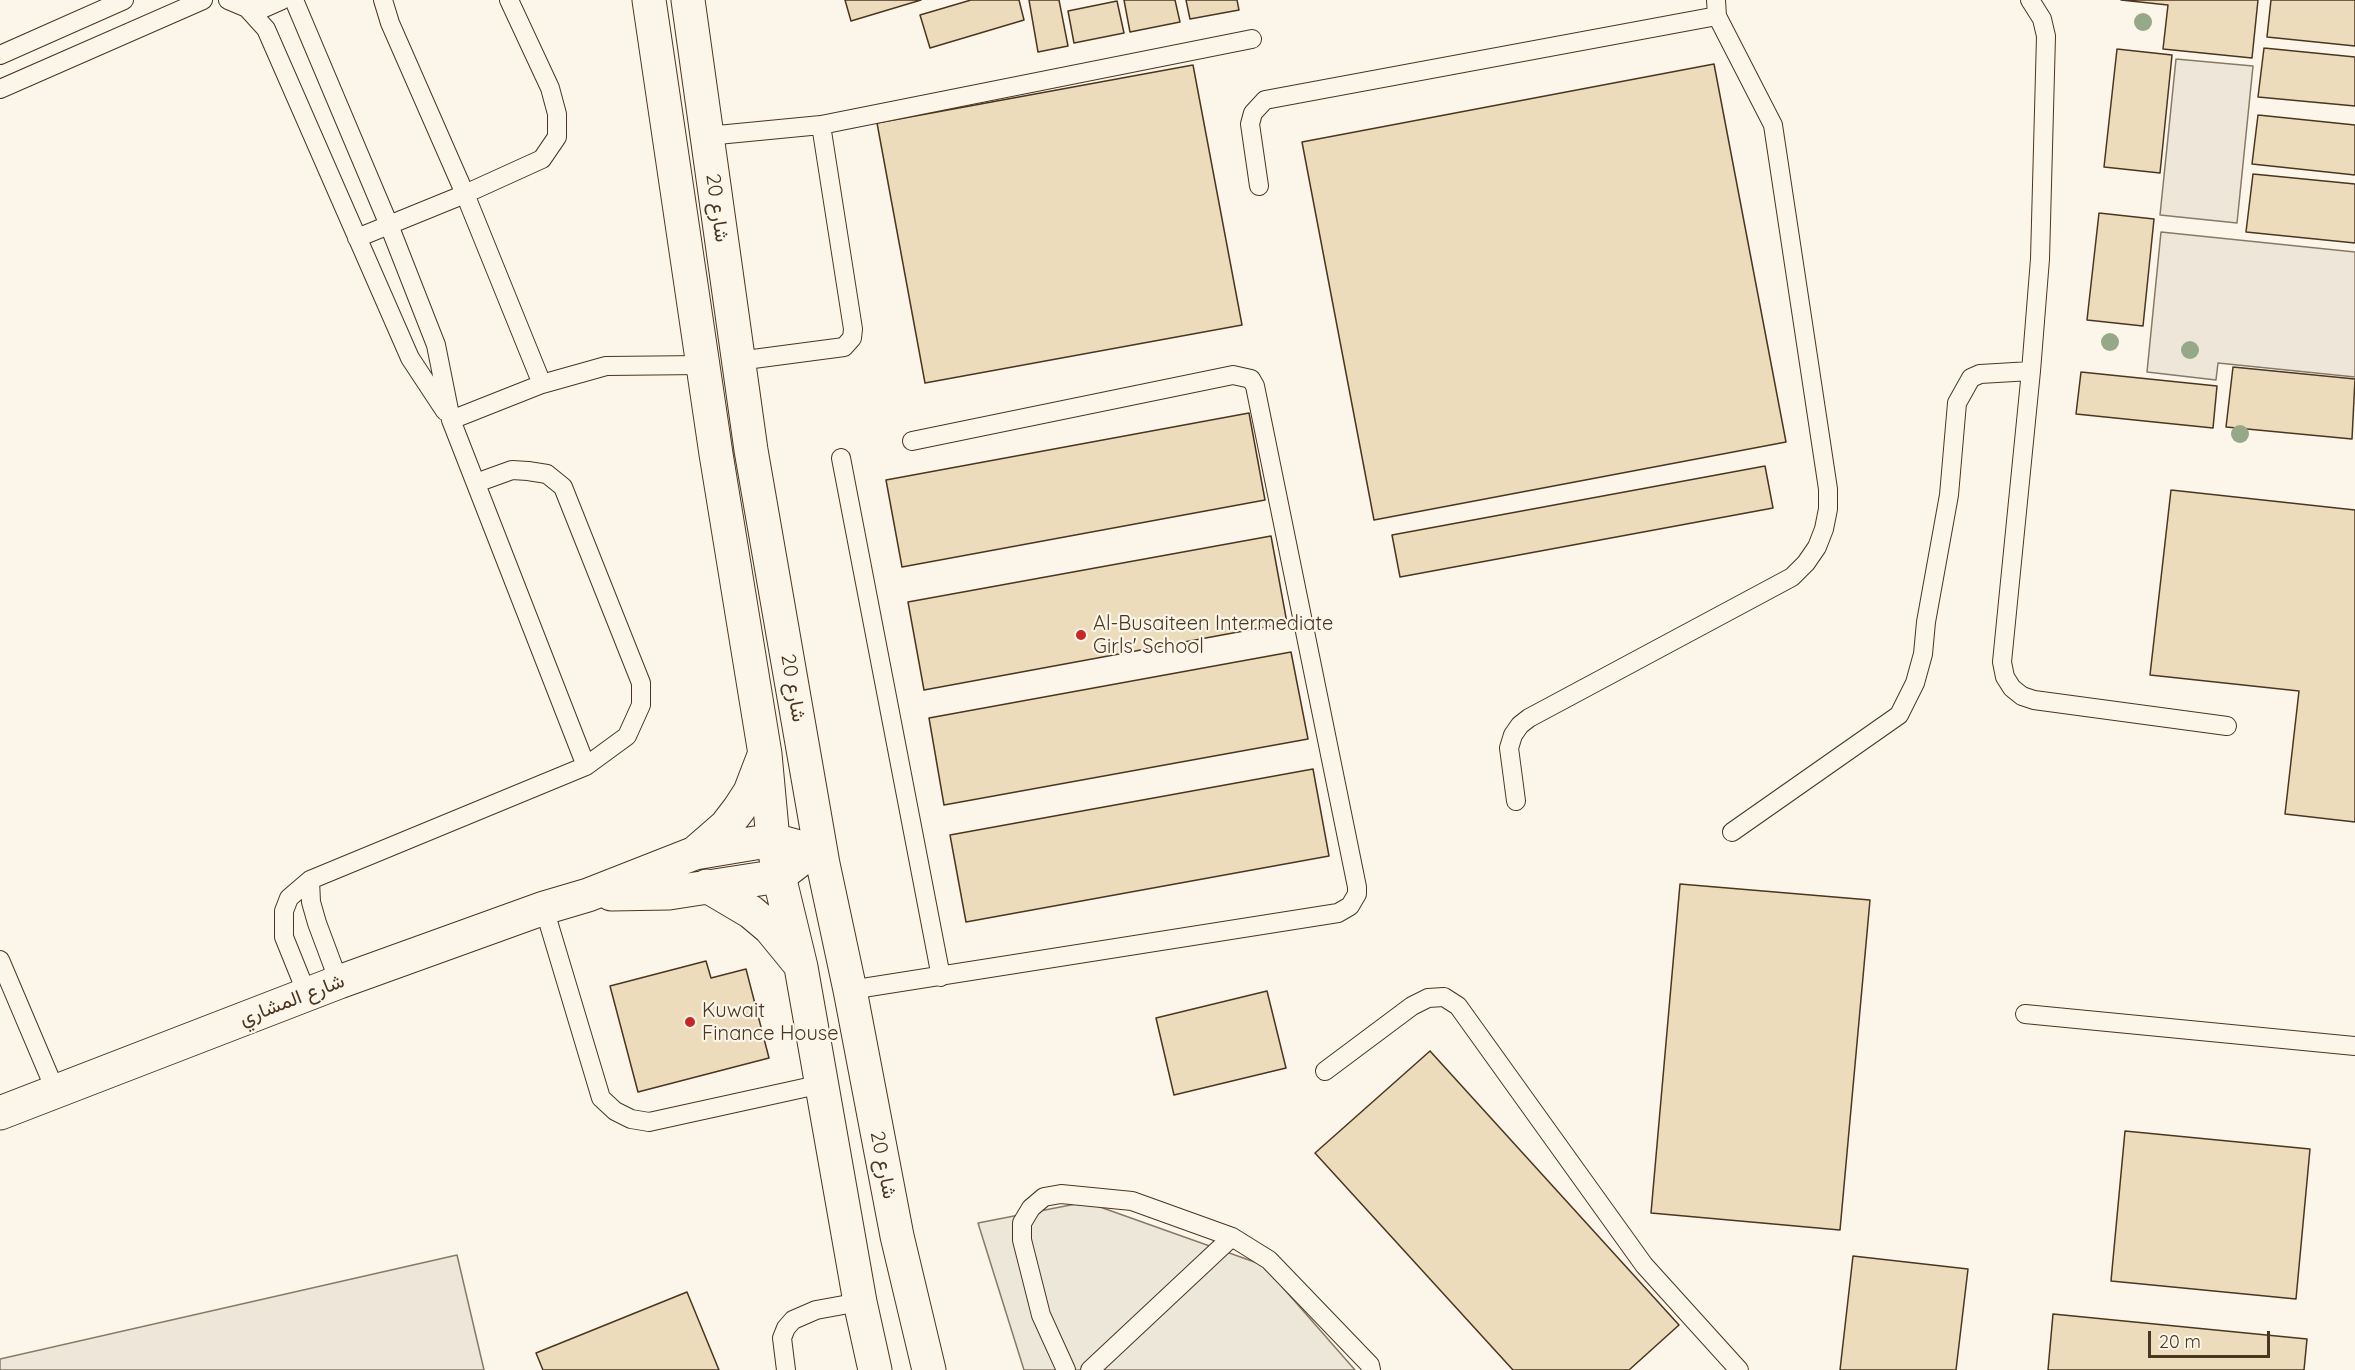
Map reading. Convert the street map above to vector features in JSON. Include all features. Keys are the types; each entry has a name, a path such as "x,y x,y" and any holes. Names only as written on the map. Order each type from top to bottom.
{"main road":[{"name":"شارع 20","path":"649,0 702,365 765,754 773,840 779,876 801,967 860,1302 875,1370"},
{"name":"شارع 20","path":"688,0 738,362 815,849 850,990 897,1236 929,1370"},
{"path":"695,853 726,826 739,809 750,792 765,754"},
{"name":"شارع المشاري","path":"0,1113 339,982 588,894 695,853 773,840 815,849"},
{"path":"779,876 815,849"},
{"name":"شارع المشاري","path":"588,894 669,893 779,876"},
{"path":"707,886 737,902 770,928 801,967"}],"lane":[{"path":"0,55 124,0"},
{"path":"0,89 203,0"},
{"path":"228,0 247,8 264,8 282,0"},
{"path":"294,0 389,225 436,345 451,420 586,766"},
{"path":"383,0 390,24 465,194 542,384"},
{"path":"357,238 465,194 542,159 557,137 557,114 550,88 509,0"},
{"path":"2030,0 2042,19 2046,36 2040,260 2002,662 2005,676 2012,688 2022,696 2034,700 2227,726"},
{"path":"247,8 266,28 410,358 451,420"},
{"path":"1258,186 1250,124 1253,113 1265,100 1717,8 1773,125 1828,489 1828,509 1824,529 1811,555 1792,577 1550,706 1520,725 1513,735 1509,748 1516,801"},
{"path":"707,136 821,125 1252,39"},
{"path":"738,362 844,347 852,338 854,329 821,125"},
{"path":"451,420 542,384 606,366 702,365"},
{"path":"1732,832 1899,715 1915,683 1923,654 1926,622 1949,495 1957,403 1971,378 1980,374 2031,371"},
{"path":"850,990 1338,913 1350,906 1357,886 1255,386 1251,379 1233,375 912,441"},
{"path":"840,458 941,977"},
{"path":"307,994 284,937 284,911 289,898 310,880 586,766 627,736 641,705 641,682 563,487 547,474 512,470 476,483"},
{"path":"310,880 311,902 339,982"},
{"path":"544,908 601,1098 615,1111 631,1119 649,1122 822,1084"},
{"path":"0,960 56,1092"},
{"path":"1325,1071 1412,1006 1428,998 1444,998 1458,1006 1632,1249 1672,1298 1739,1370"},
{"path":"2025,1014 2355,1046"},
{"path":"1066,1370 1041,1315 1022,1240 1022,1223 1031,1208 1044,1197 1061,1194 1132,1201 1232,1238 1269,1260 1370,1365 1371,1370"},
{"path":"1090,1370 1232,1238"},
{"path":"786,1370 782,1338 786,1328 793,1320 816,1310 860,1302"}],"shaded area":[{"path":"2176,59 2253,66 2237,223 2160,215"},
{"path":"2161,232 2355,252 2355,377 2218,363 2216,380 2147,372"},
{"path":"1086,1202 1263,1265 1355,1370 1024,1370 978,1223"},
{"path":"457,1255 484,1370 0,1370 0,1359"}],"building":[{"path":"845,0 921,0 851,21"},
{"path":"971,0 1019,0 1024,20 930,48 920,15"},
{"path":"1029,0 1059,0 1068,46 1038,52"},
{"path":"1124,0 1175,0 1180,22 1130,32"},
{"path":"1186,0 1237,0 1239,10 1190,19"},
{"path":"2121,0 2258,0 2252,58 2163,49 2168,5"},
{"path":"2271,0 2355,0 2355,46 2267,37"},
{"path":"1117,1 1124,33 1074,43 1068,11"},
{"path":"2264,48 2355,57 2355,106 2258,97"},
{"path":"2117,49 2172,55 2160,173 2104,167"},
{"path":"1714,64 1786,442 1374,520 1302,142"},
{"path":"1193,65 1242,325 925,383 877,123"},
{"path":"2258,115 2355,125 2355,175 2252,164"},
{"path":"2253,174 2355,184 2355,243 2246,232"},
{"path":"2099,213 2154,219 2143,326 2087,320"},
{"path":"2233,367 2355,379 2352,439 2226,427"},
{"path":"2081,372 2217,386 2213,428 2076,414"},
{"path":"1249,413 1265,500 902,567 886,480"},
{"path":"1765,466 1773,508 1400,577 1392,535"},
{"path":"2171,490 2355,510 2355,822 2285,814 2299,691 2150,675"},
{"path":"1271,536 1287,623 924,690 908,602"},
{"path":"1291,652 1308,739 944,805 929,718"},
{"path":"1313,769 1329,856 966,922 950,835"},
{"path":"1680,884 1870,900 1840,1230 1651,1213"},
{"name":"Kuwait Finance House","path":"706,961 711,978 746,969 769,1058 638,1092 610,986"},
{"path":"1267,991 1286,1068 1174,1095 1156,1018"},
{"path":"1430,1051 1679,1325 1629,1370 1513,1370 1315,1153"},
{"path":"2125,1131 2310,1149 2296,1299 2111,1281"},
{"path":"1853,1256 1968,1269 1956,1370 1840,1370"},
{"path":"687,1292 719,1370 543,1370 536,1353"},
{"path":"2053,1314 2307,1339 2304,1370 2048,1370"}],"place":[{"name":"Al-Busaiteen Intermediate Girls' School","path":"1081,635"},
{"name":"Kuwait Finance House","path":"690,1022"}]}
